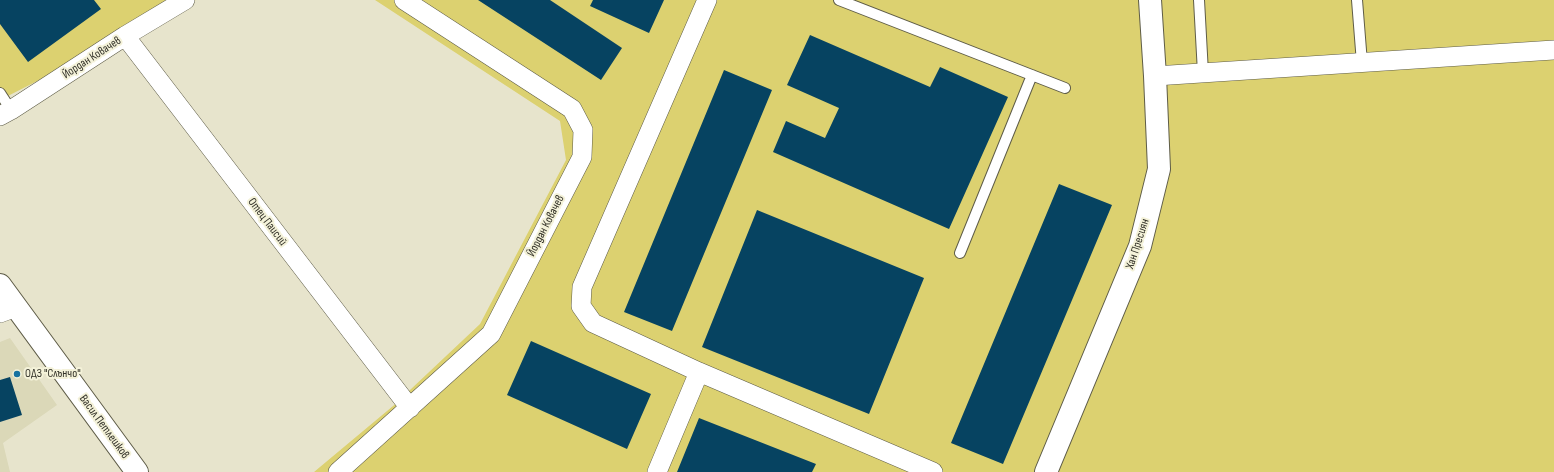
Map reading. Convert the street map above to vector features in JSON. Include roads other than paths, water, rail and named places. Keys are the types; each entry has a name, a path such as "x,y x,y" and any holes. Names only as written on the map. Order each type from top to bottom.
{"street":[{"name":"Йордан Ковачев","path":"6,113 125,36 185,0"},
{"name":"Йордан Ковачев","path":"338,472 490,334 582,156 583,130 572,109 404,0"},
{"path":"707,0 582,287 581,306 593,323 699,372 933,472"},
{"name":"Хан Пресиян","path":"1046,472 1140,246 1159,169 1150,0"},
{"name":"Отец Паисий","path":"125,36 410,408"},
{"path":"1155,76 1554,50"},
{"name":"Васил Петлешков","path":"0,286 8,310 137,472"},
{"path":"657,472 699,372"}],"lane":[{"path":"839,0 1065,88"},
{"path":"1199,0 1203,73"},
{"path":"1357,0 1362,63"},
{"path":"960,253 1032,75"},
{"path":"0,93 6,113"}],"place":[{"name":"ОДЗ \"Слънчо\"","path":"17,374"}]}
